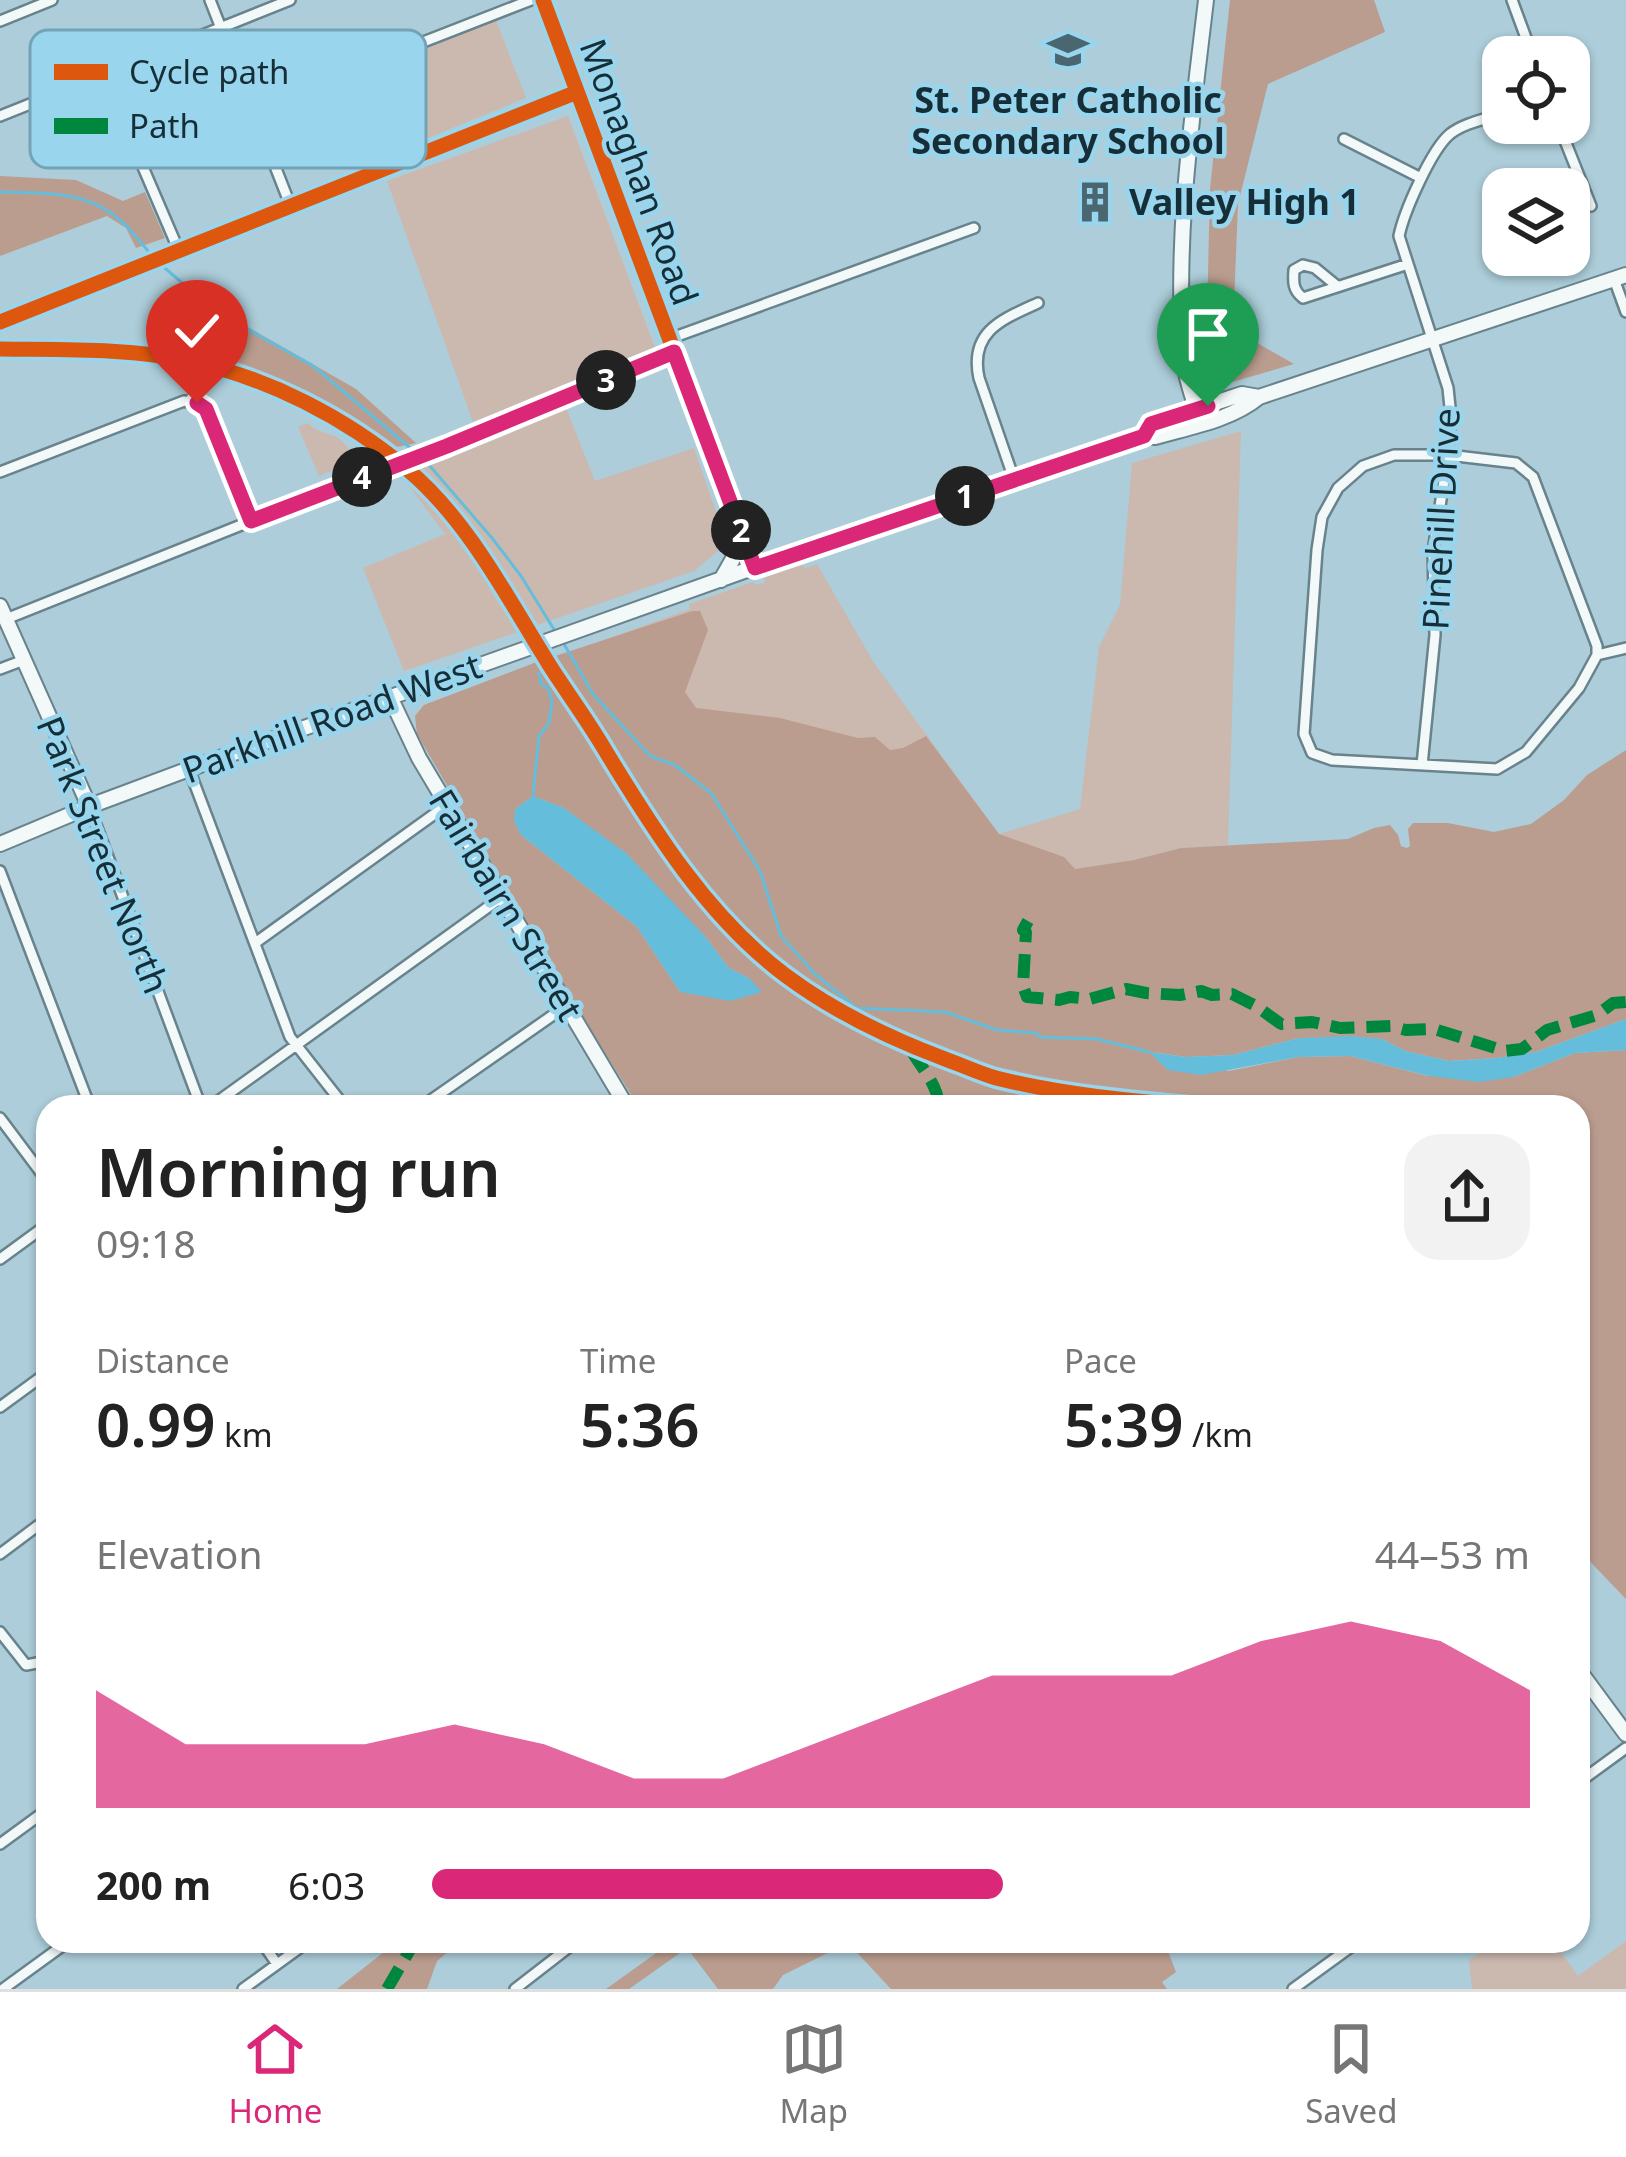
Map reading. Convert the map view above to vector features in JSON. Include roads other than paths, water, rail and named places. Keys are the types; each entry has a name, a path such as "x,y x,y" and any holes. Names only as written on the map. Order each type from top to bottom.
{"main road":[{"name":"Monaghan Road","path":"543,0 755,568"},
{"path":"1205,415 1184,362 1179,293 1206,0"},
{"path":"426,153 577,92"},
{"path":"0,322 388,168"},
{"name":"Parkhill Road West","path":"0,844 189,769 595,624 1144,436 1151,424 1245,408 1259,397 1620,277"},
{"path":"722,580 734,557 738,523"},
{"name":"Park Street North","path":"3,612 89,806"},
{"name":"Fairbairn Street","path":"391,699 419,758 620,1095"},
{"path":"1590,1685 1626,1734"}],"street":[{"path":"0,21 52,0"},
{"path":"210,0 222,30"},
{"path":"213,30 290,0"},
{"path":"426,41 530,0"},
{"path":"1512,0 1525,36"},
{"path":"0,116 30,104"},
{"name":"Pinehill Drive","path":"1422,765 1436,635 1433,551 1451,417 1448,388 1399,236 1421,178 1448,135 1482,120"},
{"path":"1344,140 1421,178"},
{"path":"1566,144 1591,206"},
{"path":"141,168 175,254"},
{"path":"276,168 291,207"},
{"path":"3,612 447,446 671,346 974,228"},
{"path":"1337,286 1315,268 1303,265 1294,271 1296,292 1303,298 1408,264"},
{"path":"1620,277 1626,313"},
{"path":"1015,479 976,361 991,328 1038,303"},
{"path":"0,472 156,410 184,401 197,403 206,409 251,521"},
{"path":"1394,455 1516,463 1534,477 1597,656 1579,688 1526,752 1497,769 1332,760 1312,753 1304,734 1317,550 1322,517 1338,488 1363,466 1394,455"},
{"path":"1597,656 1626,648"},
{"path":"0,669 24,660"},
{"path":"189,769 290,1036 336,1095"},
{"name":"Park Street North","path":"89,806 201,1095"},
{"path":"255,943 447,806"},
{"path":"0,871 85,1095"},
{"path":"224,1095 502,897"},
{"path":"439,1095 566,1006"},
{"path":"0,1118 36,1166"},
{"path":"0,1259 36,1234"},
{"path":"0,1407 36,1381"},
{"path":"0,1553 36,1527"},
{"path":"0,1632 26,1665 36,1663"},
{"path":"1590,1774 1626,1748"},
{"path":"0,1844 36,1818"},
{"path":"3,1989 52,1953"},
{"path":"270,1953 278,1964"},
{"path":"243,1989 293,1953"},
{"path":"515,1989 562,1953"},
{"path":"1293,1989 1342,1953"}],"water":[{"path":"533,796 564,808 626,853 729,968 749,978 762,992 730,1001 680,992 637,927 521,835 514,821 515,809"},
{"path":"1626,1019 1626,1050 1575,1053 1513,1077 1479,1082 1429,1076 1350,1056 1298,1057 1201,1075 1168,1070 1149,1052 1186,1057 1233,1055 1299,1038 1350,1036 1382,1039 1405,1051 1449,1061 1497,1058 1536,1052"}],"waterway":[{"path":"0,192 63,195 93,203 124,224 152,256"},
{"path":"159,263 216,312 312,365 415,452"},
{"path":"423,458 521,576 555,631"},
{"path":"564,644 593,694 650,756 675,765 711,793 760,871 781,936 814,973 856,1008 945,1012 997,1030 1097,1039 1149,1052"},
{"path":"533,796 539,736 549,723 552,701 539,673"}],"place":[{"name":"St. Peter Catholic Secondary School","path":"1068,50"},
{"name":"Valley High 1","path":"1095,202"}]}
